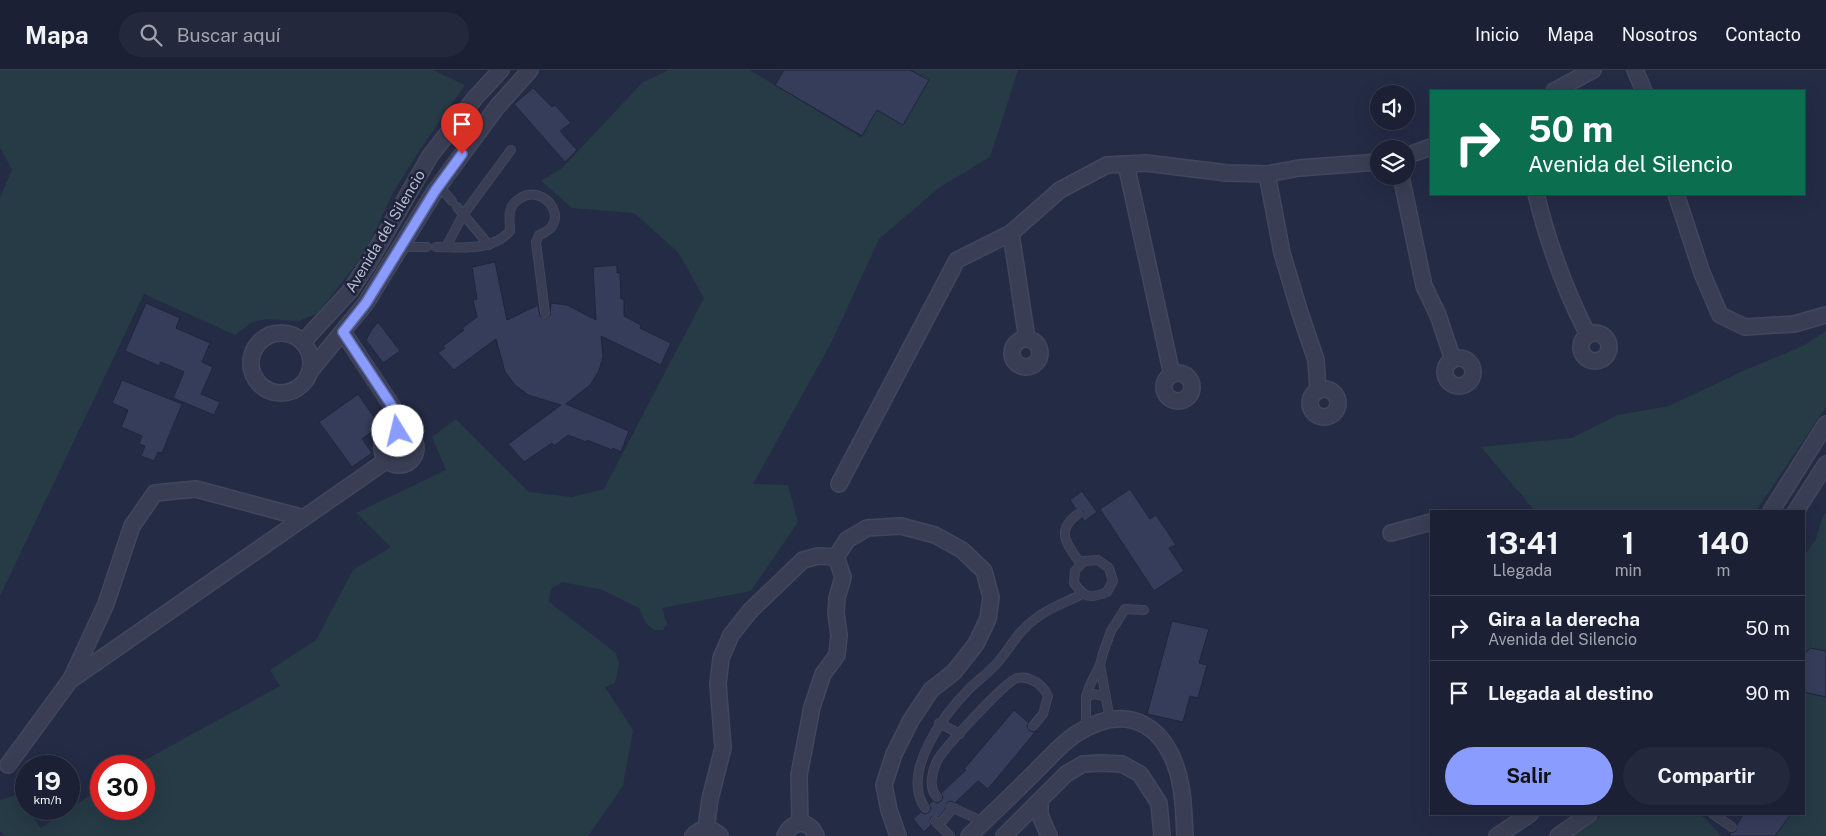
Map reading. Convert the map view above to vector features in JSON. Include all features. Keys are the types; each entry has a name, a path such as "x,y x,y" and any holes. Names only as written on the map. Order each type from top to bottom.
{"street":[{"name":"Avenida del Silencio","path":"501,70 475,98 430,156 368,264 350,291 303,342 288,334 276,334 265,338 257,346 252,357 251,368 263,388 274,393 286,393 297,389 305,381 311,370 366,303 439,186 497,107 530,70"},
{"path":"1556,90 1593,70"},
{"path":"1634,70 1644,90"},
{"path":"1415,153 1430,147"},
{"path":"839,484 957,260 1011,233 1060,190 1107,165 1146,163 1227,172 1267,174 1299,168 1370,163"},
{"path":"1126,164 1172,374"},
{"path":"1267,174 1282,254 1316,360 1318,390"},
{"path":"1403,185 1424,286 1438,315 1453,360"},
{"path":"1536,195 1547,238 1574,307 1588,335"},
{"path":"1676,195 1702,272 1720,315 1745,327 1794,324 1826,315"},
{"path":"1011,233 1027,340"},
{"path":"343,332 400,418 397,432"},
{"path":"303,342 310,358 311,370"},
{"path":"1772,510 1826,424"},
{"path":"404,432 413,438 416,448 412,459 403,465 397,465 387,460 382,450 388,435 404,432"},
{"path":"71,679 387,460"},
{"path":"1797,510 1826,464"},
{"path":"8,765 71,679 106,604 132,526 155,493 196,489 304,518"},
{"path":"1391,533 1430,522"},
{"path":"836,557 847,540 867,528 901,526 910,528 935,535 962,550 984,572 991,597 988,619 976,644 954,672 931,690 911,720 894,754 884,785 889,810 898,836"},
{"path":"700,832 723,748 718,684 721,658 731,635 750,611 803,560 818,556 836,557"},
{"path":"800,823 799,775 812,707 823,674 837,655 839,635 836,614 837,598 843,577 836,557"},
{"path":"969,836 1074,734 1099,721 1122,718 1140,722 1153,730 1164,742 1181,785 1185,836"},
{"path":"1004,836 1066,774 1083,764 1101,763 1122,764 1140,774 1159,803 1162,836"},
{"path":"1040,800 1040,815 1049,836"},
{"path":"1497,836 1528,815"},
{"path":"1558,836 1588,815"},
{"path":"784,836 790,827 800,823 810,826 816,836"},
{"path":"700,832 712,829 720,836"}],"lane":[{"path":"446,247 464,215 511,150"},
{"path":"439,186 488,245"},
{"path":"436,247 488,245 506,236 510,232 510,212 512,206 517,200 530,194 538,195 550,203 554,210 554,224 539,235 536,242 545,313"},
{"path":"402,247 427,247"},
{"path":"1078,514 1065,527 1065,541 1081,564"},
{"path":"1098,560 1109,568 1113,580 1107,592 1101,595 1095,597 1082,594 1074,583 1075,570 1084,561 1098,560"},
{"path":"925,808 918,792 918,777 924,754 940,723 969,688 997,663 1017,637 1035,619 1082,594"},
{"path":"1086,728 1086,697 1100,665 1102,653 1111,631 1125,609 1144,610"},
{"path":"1100,665 1110,720"},
{"path":"937,797 931,782 937,760 989,701 1016,678 1027,678 1037,682 1048,696 1043,714 1033,726"},
{"path":"1086,697 1094,694 1106,697"},
{"path":"940,723 960,734"},
{"path":"924,754 937,760"},
{"path":"950,836 937,823 952,807 984,822"},
{"path":"1714,815 1732,827"}],"shaded area":[{"path":"0,70 433,70 465,85 421,148 393,193 365,253 317,314 298,321 266,319 253,322 235,335 144,294 0,596 0,198 12,170 0,147"},
{"path":"669,70 750,70 861,137 901,70 1018,70 990,157 940,187 879,239 831,343 753,484 788,485 798,522 751,591 662,608 667,624 663,630 654,630 646,623 639,608 603,590 562,582 551,589 549,602 616,653 619,664 615,683 605,687 633,730 623,786 588,836 5,836 0,831 0,800 15,795 15,820 35,820 41,828 53,820 80,820 80,802 90,795 90,820 155,820 154,755 280,686 270,670 316,640 353,570 391,547 356,513 446,470 432,437 456,419 529,492 572,497 604,489 704,298 678,252 634,213 572,208 541,181 562,168 643,82"},
{"path":"1826,331 1826,407 1757,510 1534,510 1481,447 1572,438 1618,415 1669,406 1743,371 1803,346"},
{"path":"1826,512 1826,836 1775,836 1790,815 1805,815 1805,555 1816,539 1822,518"},
{"path":"1602,815 1700,815 1721,836 1574,836"}],"building":[{"path":"784,70 910,70 929,80 903,125 877,110 862,136 775,85"},
{"path":"533,88 552,107 555,105 571,123 560,131 577,150 565,162 514,104"},
{"path":"495,262 507,320 538,305 540,316 546,318 550,315 551,303 567,305 596,320 593,267 617,265 617,273 620,273 621,299 624,299 624,316 641,325 640,328 671,343 661,365 601,336 603,356 599,371 590,385 566,404 629,431 621,452 568,435 554,446 552,443 524,462 508,444 561,405 528,395 515,385 505,372 496,339 454,370 438,353 445,348 443,346 464,330 462,328 477,317 473,300 477,299 472,267"},
{"path":"146,303 180,318 176,328 210,343 202,362 213,367 201,394 220,402 214,415 173,398 184,372 161,362 159,366 125,351"},
{"path":"378,322 400,351 383,363 366,340"},
{"path":"122,380 182,404 162,453 158,452 154,461 141,456 145,446 139,444 142,436 121,427 128,410 112,403"},
{"path":"358,394 380,426 362,439 372,453 352,467 319,422"},
{"path":"1130,489 1150,519 1156,515 1176,545 1169,548 1184,571 1154,591 1100,509"},
{"path":"1082,491 1097,512 1085,521 1082,518 1083,511 1076,509 1070,500"},
{"path":"1172,621 1209,629 1199,663 1207,665 1198,698 1190,696 1183,722 1147,714"},
{"path":"1810,648 1826,651 1826,697 1805,692 1805,654"},
{"path":"1014,710 1029,723 1027,726 1029,730 1033,732 1037,730 988,789 978,781 955,803 951,801 947,803 946,808 939,817 931,817 931,825 924,832 913,819 921,812 925,814 929,812 931,808 929,804 933,801 937,803 941,801 943,797 941,793 966,770 964,769"},
{"path":"1743,815 1790,815 1775,836 1729,836 1736,831 1737,824"}],"route":[{"path":"398,431 400,418 343,332 366,303 435,191 462,154"}]}
